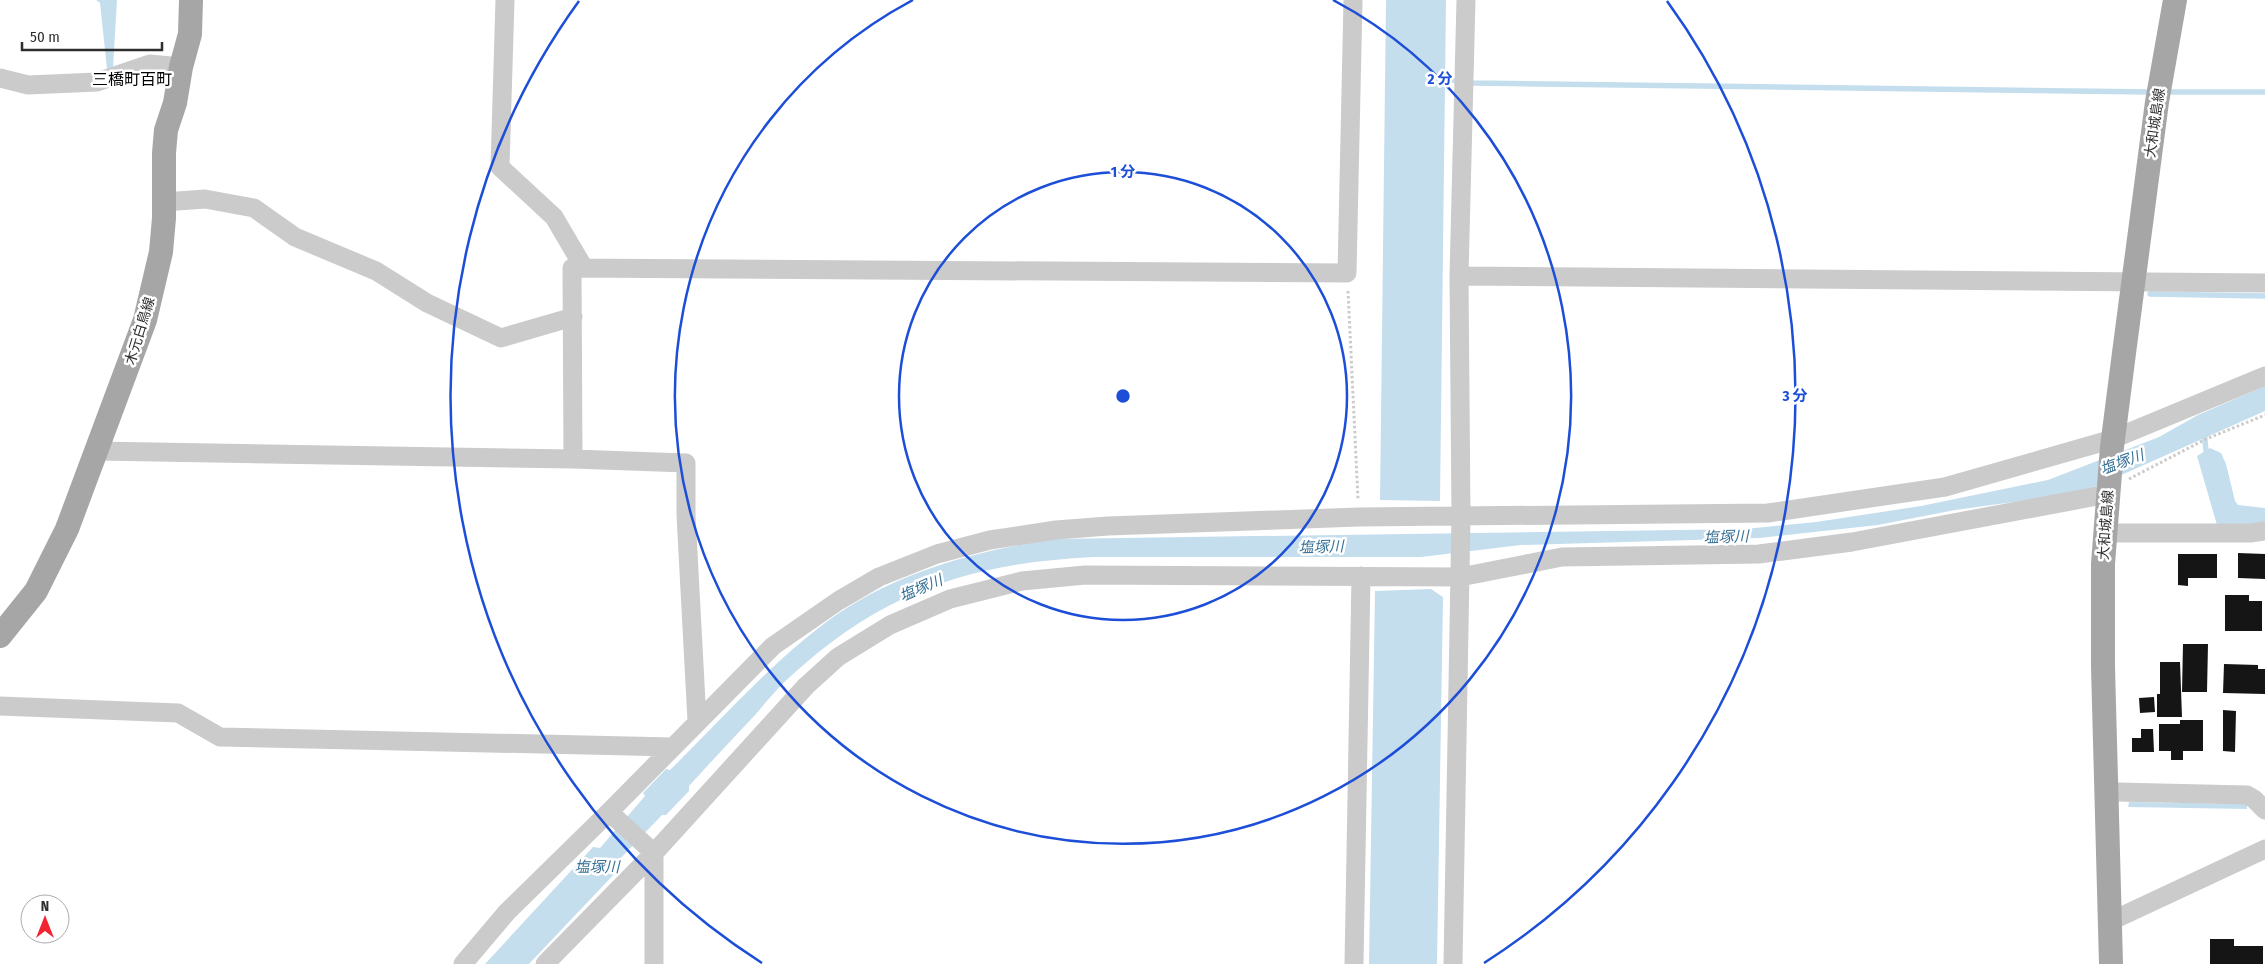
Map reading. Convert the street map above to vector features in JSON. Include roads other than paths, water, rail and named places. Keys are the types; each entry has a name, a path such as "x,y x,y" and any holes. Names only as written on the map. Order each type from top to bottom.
{"main road":[{"name":"木元白鳥線","path":"0,636 36,591 67,529 145,320 161,252 166,130 175,103 181,66 190,34 191,0"},
{"name":"大和城島線","path":"2111,964 2103,668 2103,564 2105,533 2113,443 2133,281 2157,102 2175,0"}],"street":[{"path":"505,0 500,166 554,218 584,268"},
{"path":"573,459 572,268 1347,273 1353,0"},
{"path":"1453,964 1461,516 1459,276 1466,0"},
{"path":"0,78 28,85 98,82 150,64 181,66"},
{"path":"164,202 205,199 254,208 296,237 376,271 427,303 500,338 573,316"},
{"path":"1459,276 2265,283"},
{"path":"464,964 506,912 609,812 773,646 838,601 880,576 937,554 990,540 1056,530 1108,526 1461,516 1768,514 1945,487 2113,443 2265,376"},
{"path":"97,451 573,459 686,464 686,515 697,721"},
{"path":"545,964 650,849 806,686 838,657 890,625 950,600 1022,582 1084,575 1460,577 1562,557 1760,554 1852,542 2109,487"},
{"path":"2105,533 2250,533 2265,531"},
{"path":"1354,964 1361,576"},
{"path":"0,706 178,713 220,737 673,747"},
{"path":"2117,792 2247,795 2265,810"},
{"path":"609,812 650,849 654,964"},
{"path":"2109,922 2265,849"}],"water":[{"path":"96,0 117,0 113,67 107,69 100,3"},
{"path":"1386,0 1446,0 1440,501 1380,500"},
{"name":"塩塚川","path":"2265,386 2265,411 2081,493 1955,510 1878,525 1760,538 1521,545 1421,557 1094,557 1049,560 1008,566 969,575 931,587 896,602 861,622 826,646 787,679 689,786 689,791 666,815 662,815 616,863 618,870 529,964 485,964 593,847 600,848 645,796 643,793 666,769 670,770 745,694 804,639 825,623 878,590 934,567 994,550 1055,539 1745,529 1816,522 1921,506 2048,480 2159,437 2198,415"},
{"path":"2210,448 2221,453 2226,464 2235,501 2238,505 2265,508 2265,524 2217,525 2197,456"},
{"path":"1431,589 1443,597 1437,964 1369,964 1375,591"},
{"path":"2129,802 2247,804 2247,809 2128,807"}],"waterway":[{"path":"1446,79 1472,83 2153,92"},
{"path":"2165,92 2265,92"},
{"path":"2150,294 2265,296"},
{"path":"2204,430 2206,451"}],"district":[{"name":"三橋町百町","path":"132,79"}]}
